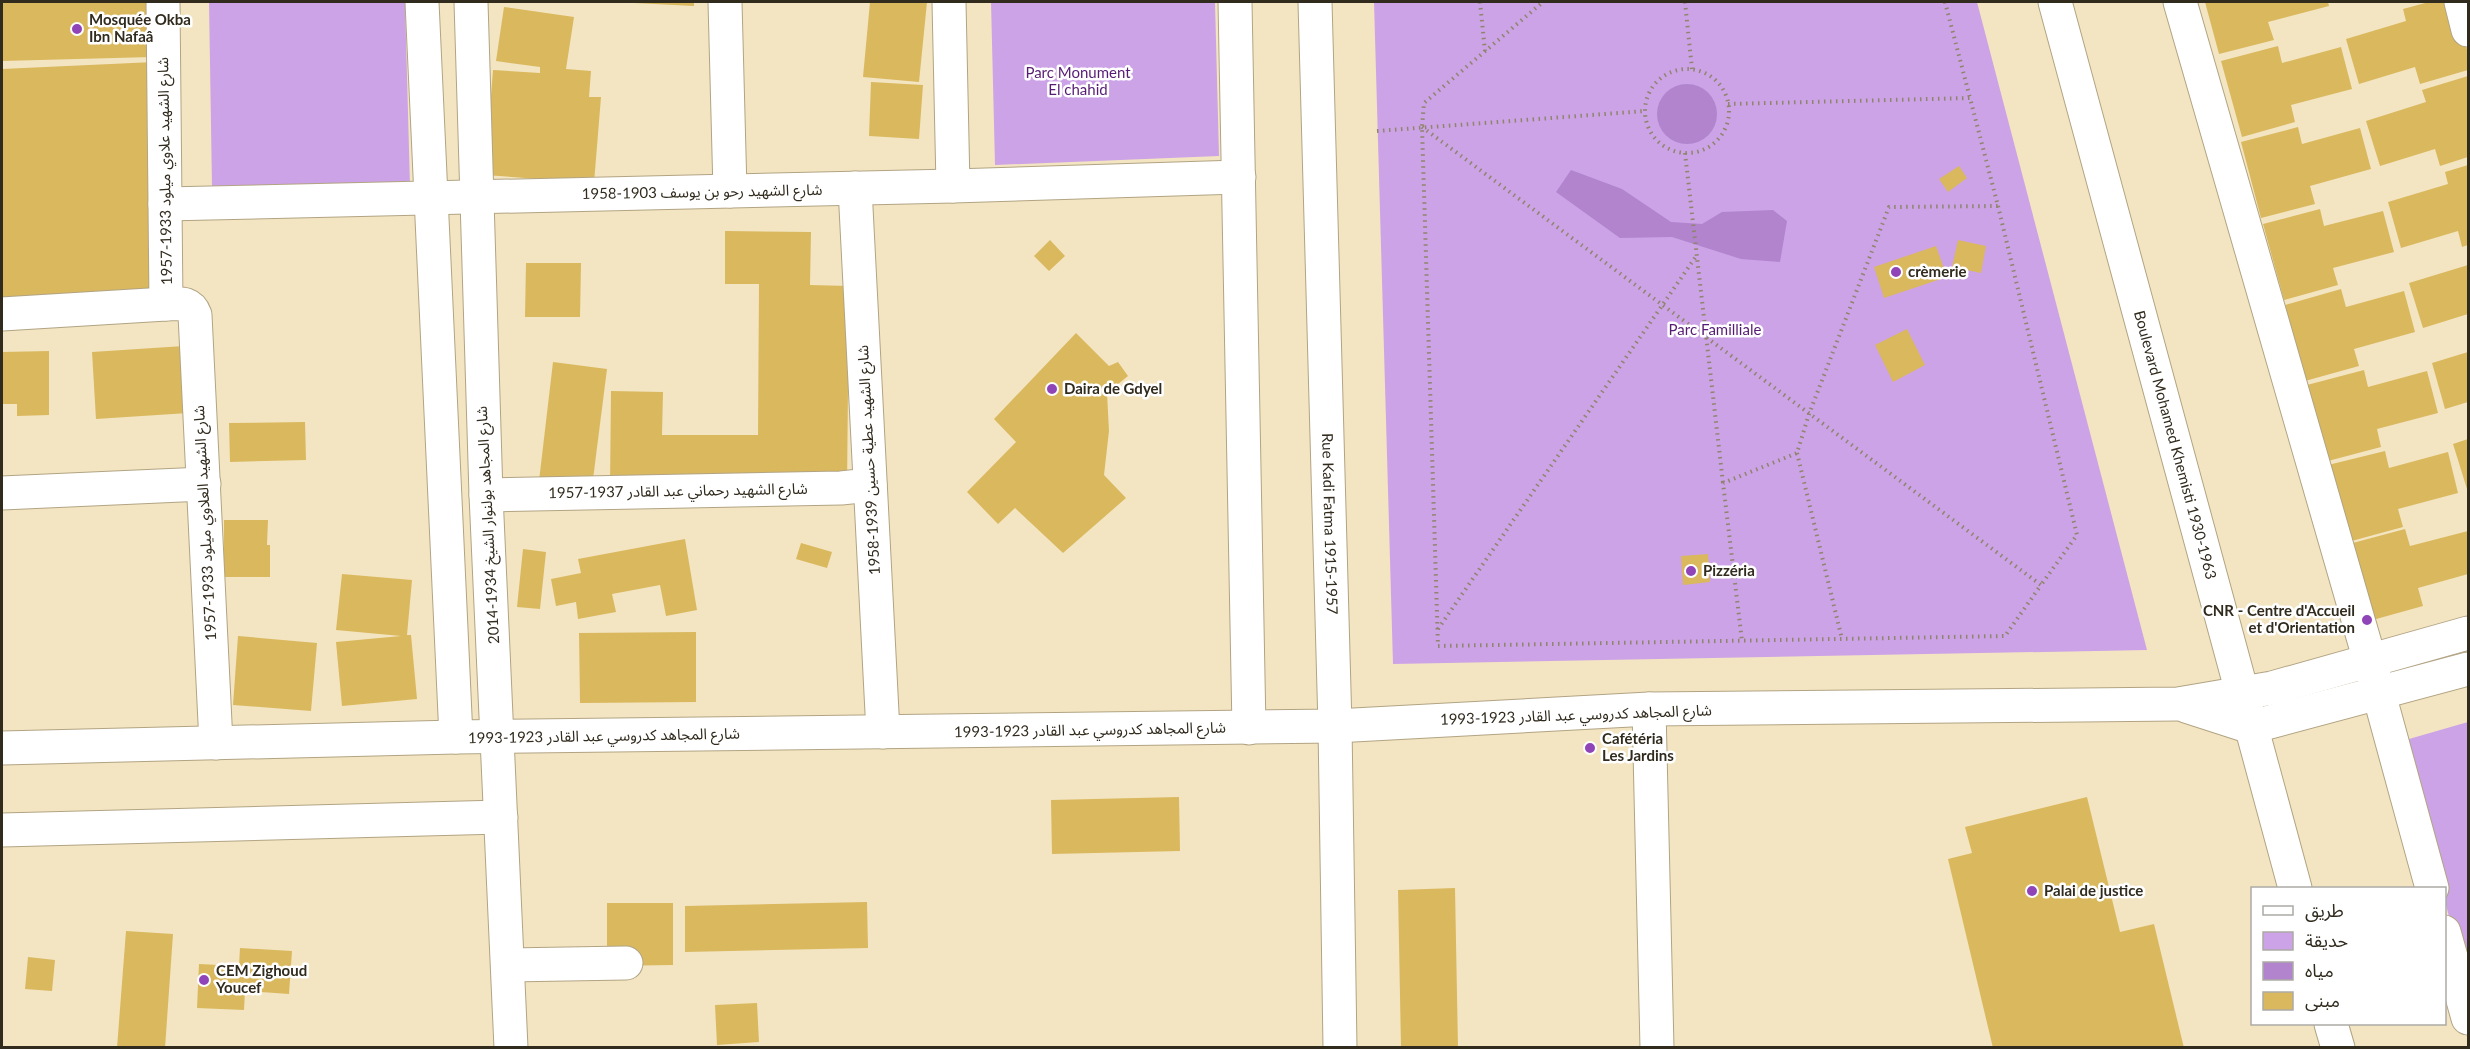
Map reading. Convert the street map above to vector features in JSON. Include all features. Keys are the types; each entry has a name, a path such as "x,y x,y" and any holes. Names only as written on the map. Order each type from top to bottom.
{"street":[{"name":"شارع الشهيد علاوي ميلود 1933-1957","path":"163,2 165,204 178,305"},
{"path":"422,2 456,737"},
{"name":"شارع المجاهد بولنوار الشيخ 1934-2014","path":"471,2 475,197 486,495 512,1047"},
{"path":"725,2 730,191"},
{"path":"949,2 953,186"},
{"path":"1235,2 1249,728"},
{"name":"Rue Kadi Fatma 1915-1957","path":"1315,2 1335,726 1340,1047"},
{"name":"Boulevard Mohamed Khemisti 1930-1963","path":"2055,2 2295,887"},
{"path":"2180,2 2370,661 2432,887"},
{"path":"2461,2 2469,30"},
{"name":"شارع الشهيد رحو بن يوسف 1903-1958","path":"165,204 953,186 1239,177"},
{"name":"شارع الشهيد عطية حسين 1939-1958","path":"855,188 883,732"},
{"path":"2,314 178,305"},
{"name":"شارع الشهيد العلاوي ميلود 1933-1957","path":"178,305 195,315 216,743"},
{"path":"2,493 204,484"},
{"name":"شارع الشهيد رحماني عبد القادر 1937-1957","path":"486,495 841,488 870,485"},
{"name":"شارع المجاهد كدروسي عبد القادر 1923-1993","path":"2,748 456,737 1335,726 1649,709 2178,704 2272,688 2469,633"},
{"path":"2251,727 2469,669"},
{"name":"شارع المجاهد كدروسي عبد القادر 1923-1993","path":"2178,704 2251,727"},
{"path":"1649,709 1657,1047"},
{"path":"2,830 501,817"},
{"path":"2446,934 2462,970 2469,1018"},
{"path":"508,965 626,963"},
{"path":"2332,1025 2338,1047"}],"path":[{"path":"1480,2 1485,51"},
{"path":"1543,2 1424,103 1422,127 1438,646 2006,636 2078,535 1998,206 1945,2"},
{"path":"1685,2 1692,69"},
{"path":"1681,69 1703,72 1719,84 1728,104 1728,116 1718,138 1697,152 1673,151 1653,135 1647,124 1645,111 1647,99 1659,79 1681,69"},
{"path":"1728,104 1970,98"},
{"path":"1377,131 1645,111"},
{"path":"1422,127 2041,585"},
{"path":"1685,153 1742,641"},
{"path":"1842,639 1797,453 1809,414 1889,207 1998,206"},
{"path":"1437,629 1697,255"},
{"path":"1723,483 1797,453"}],"green space":[{"path":"209,2 405,2 410,186 212,187"},
{"name":"Parc Monument El chahid","path":"991,2 1215,2 1219,156 995,165"},
{"name":"Parc Familliale","path":"1374,2 1977,2 2147,650 1393,664"},
{"path":"2468,722 2468,957 2460,960 2446,905 2446,887 2444,887 2402,741"}],"water":[{"path":"1687,84 1708,93 1717,114 1708,135 1687,144 1666,135 1657,114 1666,93"},
{"path":"1571,170 1622,189 1671,222 1702,224 1722,212 1773,210 1787,221 1780,262 1741,259 1672,237 1620,238 1556,192"}],"building":[{"name":"Mosquée Okba Ibn Nafaâ","path":"2,2 151,2 152,57 2,61"},
{"path":"694,2 694,6 634,3"},
{"path":"870,2 927,2 919,82 863,77"},
{"path":"2205,2 2328,2 2329,6 2268,22 2274,40 2219,54"},
{"path":"2429,2 2453,2 2468,53 2468,70 2420,84 2415,67 2359,84 2346,39 2406,21 2403,9"},
{"path":"504,7 574,17 566,69 591,71 589,97 601,97 594,183 485,175 493,70 540,73 540,67 496,61"},
{"path":"2278,46 2282,63 2341,47 2352,89 2291,105 2295,122 2242,137 2221,61"},
{"path":"154,62 159,299 2,308 2,69"},
{"path":"2468,76 2468,157 2440,166 2435,149 2380,166 2366,121 2426,102 2422,90"},
{"path":"871,82 923,85 919,139 869,136"},
{"path":"2298,127 2302,144 2360,128 2371,169 2310,186 2315,204 2261,218 2241,142"},
{"path":"2468,165 2468,245 2462,247 2458,231 2401,248 2388,202 2448,184 2445,172"},
{"path":"1959,166 1967,178 1948,192 1939,179"},
{"path":"2320,209 2324,226 2383,211 2394,252 2333,268 2338,285 2284,300 2263,224"},
{"path":"725,231 811,232 810,285 849,286 847,488 610,487 611,391 663,392 662,435 758,435 759,284 725,284"},
{"path":"1050,240 1065,256 1049,271 1034,256"},
{"path":"1958,240 1986,246 1981,273 1952,267"},
{"path":"1936,246 1947,277 1884,298 1874,267"},
{"path":"526,263 581,263 580,317 525,317"},
{"path":"2468,265 2468,314 2423,328 2409,283"},
{"path":"2341,289 2346,307 2404,291 2415,332 2354,349 2359,366 2305,381 2285,305"},
{"path":"1907,329 1925,365 1893,382 1875,345"},
{"path":"1076,333 1109,366 1118,362 1128,376 1107,393 1109,431 1104,475 1126,498 1063,553 1015,508 998,524 967,492 1016,442 994,419"},
{"path":"184,346 188,413 96,419 92,352"},
{"path":"49,351 49,415 17,416 17,404 2,404 2,352"},
{"path":"2468,352 2468,402 2445,409 2432,363"},
{"path":"553,362 607,369 592,487 539,481"},
{"path":"2364,370 2368,387 2427,371 2438,413 2377,429 2381,447 2328,461 2307,385"},
{"path":"305,422 306,460 230,462 229,423"},
{"path":"2468,439 2468,489 2467,489 2453,444"},
{"path":"2385,451 2389,468 2448,452 2458,493 2398,509 2403,527 2348,542 2328,465"},
{"path":"224,520 268,520 267,545 270,545 270,577 224,577"},
{"path":"2405,529 2410,546 2468,531 2468,574 2418,588 2423,606 2369,621 2349,544"},
{"path":"685,539 697,610 666,616 660,585 612,594 616,612 578,619 576,602 556,606 551,579 581,573 578,559"},
{"path":"801,543 832,552 827,568 796,559"},
{"path":"523,549 546,552 540,609 517,607"},
{"path":"1708,554 1710,582 1683,585 1681,556"},
{"path":"342,574 412,580 407,635 411,635 417,699 342,706 336,642 401,636 336,630"},
{"path":"696,632 696,702 580,703 579,633"},
{"path":"238,636 317,643 311,711 233,705"},
{"path":"1179,797 1180,851 1052,854 1051,800"},
{"name":"Palai de justice","path":"2087,797 2120,932 2154,924 2184,1048 1993,1048 1948,859 1972,853 1965,827"},
{"path":"1455,888 1458,1048 1401,1048 1398,890"},
{"path":"867,902 868,948 685,952 685,906"},
{"path":"607,903 673,903 673,965 607,966"},
{"path":"126,931 173,934 165,1048 117,1048"},
{"path":"240,948 292,951 289,994 245,991 244,1010 197,1008 199,964 239,966"},
{"path":"28,957 55,960 52,991 25,989"},
{"path":"757,1003 759,1042 717,1045 715,1005"}],"place":[{"name":"Mosquée Okba Ibn Nafaâ","path":"77,29"},
{"name":"crèmerie","path":"1896,272"},
{"name":"Daira de Gdyel","path":"1052,389"},
{"name":"Pizzéria","path":"1691,571"},
{"name":"CNR - Centre d'Accueil et d'Orientation","path":"2367,620"},
{"name":"Cafétéria Les Jardins","path":"1590,748"},
{"name":"Palai de justice","path":"2032,891"},
{"name":"CEM Zighoud Youcef","path":"204,980"}]}
